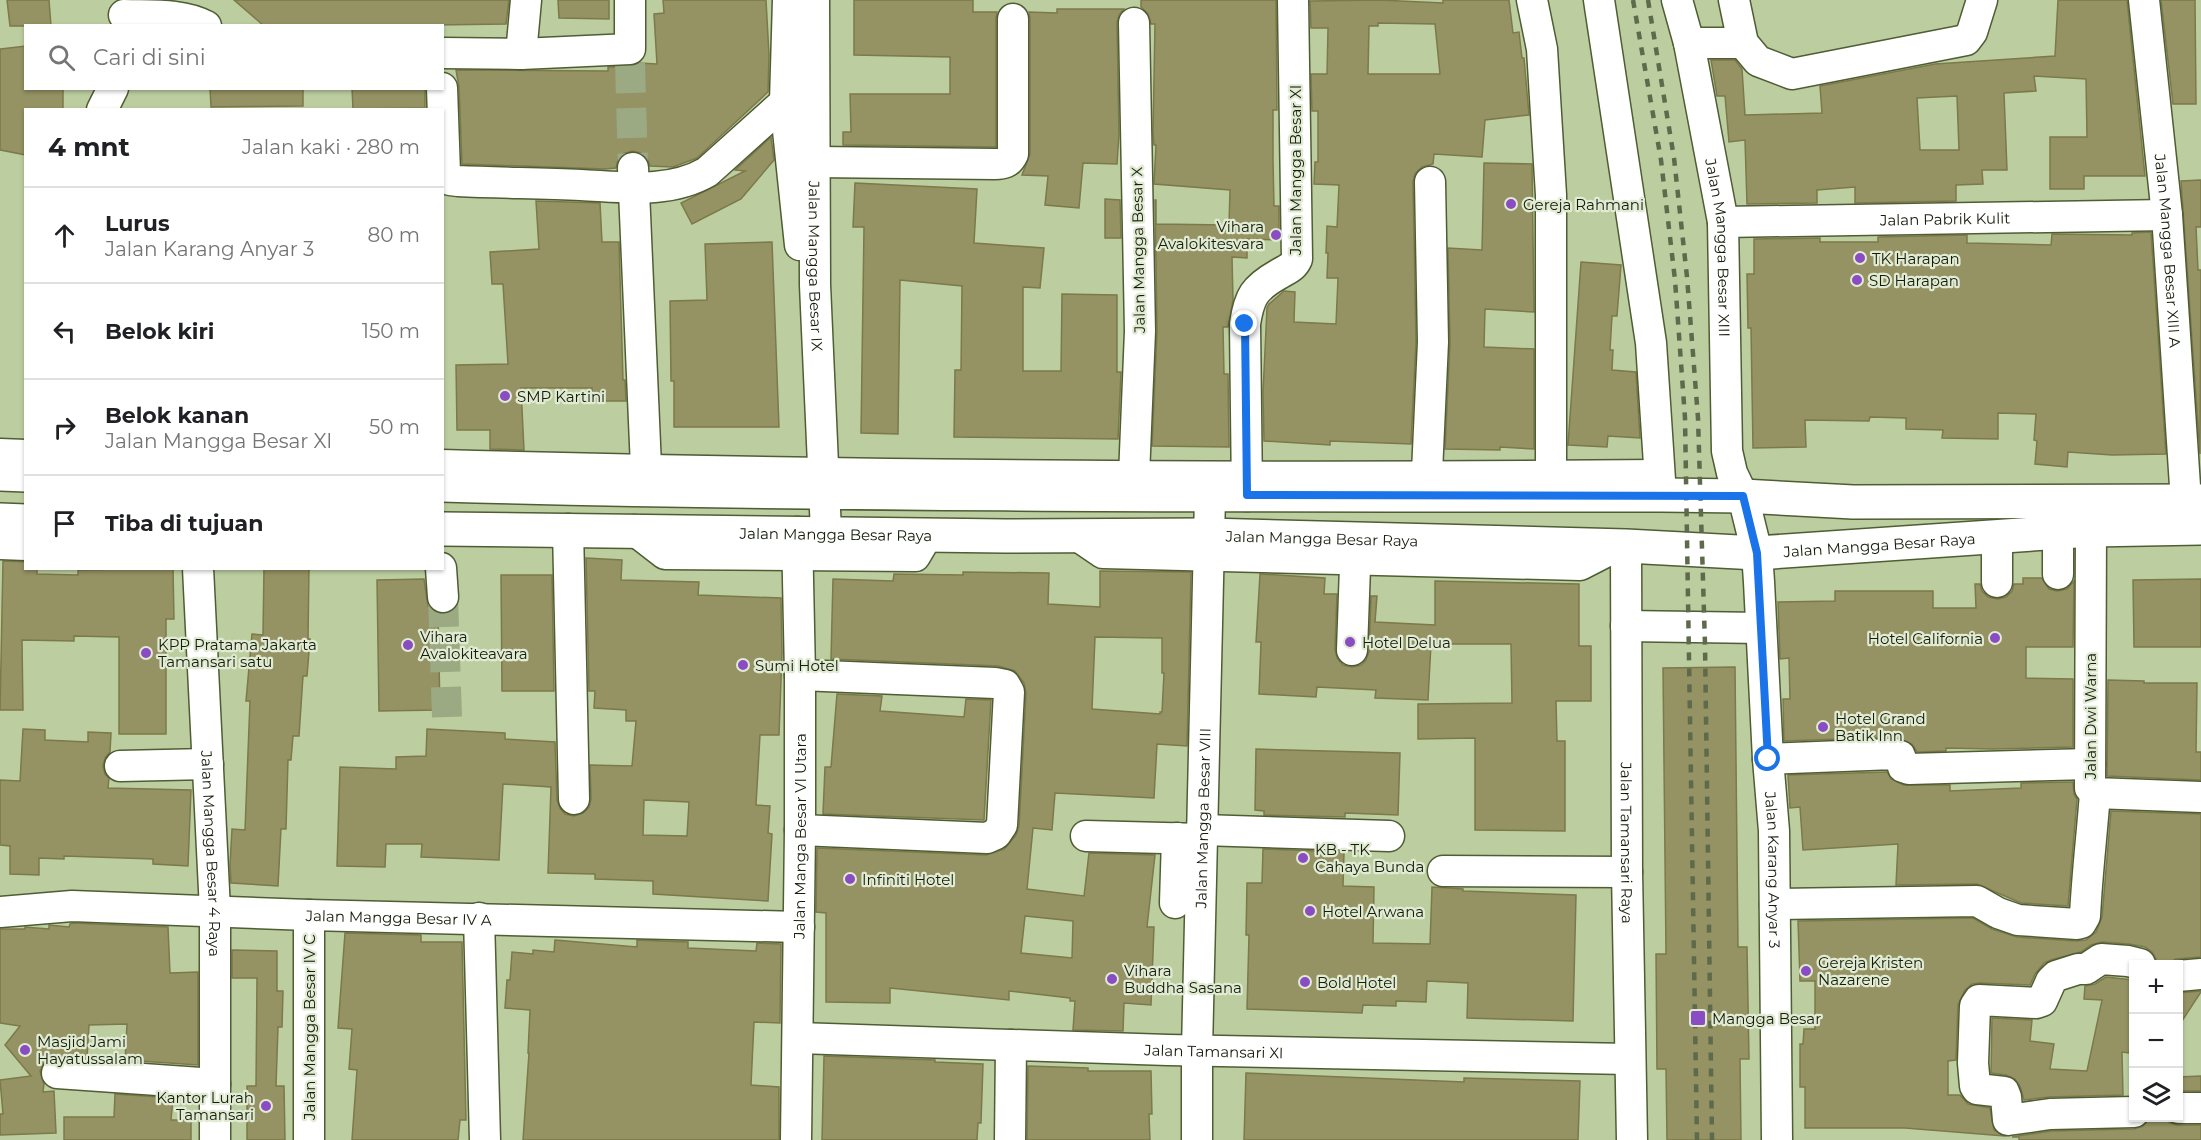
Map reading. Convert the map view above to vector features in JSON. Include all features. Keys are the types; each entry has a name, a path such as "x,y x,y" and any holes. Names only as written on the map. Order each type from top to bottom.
{"main road":[{"path":"0,474 24,475"},
{"path":"444,485 647,480 1043,485 1210,496 1247,486 1660,485 1743,496 1822,500 2196,510"},
{"path":"1822,500 1813,520 1818,541 1826,550"},
{"name":"Jalan Mangga Besar Raya","path":"451,535 568,530 634,530 807,540 928,534 1078,536 1208,545 1355,549 1621,546 1757,553 2091,530 2196,510"},
{"path":"0,520 24,521"}],"street":[{"path":"521,54 526,0"},
{"path":"444,53 630,56 630,0"},
{"path":"788,0 785,102 798,238 805,271 815,285"},
{"name":"Jalan Mangga Besar IX","path":"807,540 825,483 815,285 814,0"},
{"name":"Jalan Mangga Besar XI","path":"1247,486 1245,324 1248,303 1258,287 1294,266 1297,259 1293,0"},
{"path":"1532,0 1542,50 1551,195 1551,476"},
{"path":"1430,182 1433,342 1426,485 1551,476 1660,485 1651,343 1599,0"},
{"name":"Jalan Mangga Besar XIII","path":"1677,0 1689,43 1723,222 1727,451 1732,473 1743,496"},
{"path":"1734,0 1743,42 1758,61 1792,74 1966,40 1972,32 1982,0"},
{"name":"Jalan Mangga Besar XIII A","path":"2144,0 2196,510"},
{"path":"124,14 170,17 202,24"},
{"path":"816,162 1003,164 1009,160 1012,154 1013,19"},
{"name":"Jalan Mangga Besar X","path":"1134,23 1140,331 1134,476"},
{"path":"1689,43 1743,42"},
{"path":"103,108 112,90"},
{"path":"442,90 443,108"},
{"path":"444,145 445,173 450,180 458,182 582,185 634,178 685,182 707,172 785,102"},
{"path":"444,465 647,480 634,178"},
{"name":"Jalan Pabrik Kulit","path":"1723,222 2167,214"},
{"path":"0,454 24,454"},
{"path":"1043,485 1134,476 1247,486"},
{"name":"Jalan Mangga Besar VIII","path":"1197,1140 1194,836 1210,496"},
{"name":"Jalan Karang Anyar 3","path":"1743,496 1757,553 1774,831 1778,1140"},
{"path":"568,530 574,799"},
{"name":"Jalan Dwi Warna","path":"2091,530 2090,788 2095,793 2201,797"},
{"path":"2058,532 2058,574"},
{"path":"1996,537 1997,582"},
{"name":"Jalan Manga Besar VI Utara","path":"796,1140 800,675 807,540"},
{"path":"0,544 24,545"},
{"name":"Jalan Tamansari Raya","path":"1621,546 1626,626 1629,1059 1632,1140"},
{"path":"1352,650 1355,549"},
{"name":"Jalan Mangga Besar 4 Raya","path":"198,570 215,910 215,1140"},
{"path":"1626,626 1761,628"},
{"path":"800,675 995,683 1005,685 1009,692 1002,825 996,834 987,838 800,830"},
{"path":"1768,759 1894,754 1900,756 1903,767 1909,769 2090,764"},
{"path":"120,766 208,764"},
{"path":"1775,904 1977,901 1998,913 2018,920 2082,923 2085,916 2095,793"},
{"path":"1086,836 1389,836"},
{"path":"1175,903 1194,836"},
{"path":"1443,871 1627,872"},
{"name":"Jalan Mangga Besar IV A","path":"0,912 72,906 215,910 480,926 799,927"},
{"name":"Jalan Mangga Besar IV C","path":"309,915 309,1140"},
{"path":"480,926 485,1140"},
{"path":"2129,961 2101,959 2086,969 2078,969 2056,976 2051,981 2042,1001 2036,1003 1976,1001 1973,1063 1977,1089 2004,1092 2008,1120 2050,1127 2129,1113"},
{"name":"Jalan Tamansari XI","path":"798,1038 1197,1050 1629,1059"},
{"path":"1010,1140 1011,1045"},
{"path":"57,1073 215,1084"}],"building":[{"path":"7,0 49,0 51,24 10,26"},
{"path":"234,0 509,0 506,24 262,24"},
{"path":"558,0 609,0 609,19 559,18"},
{"path":"663,0 766,0 769,55 768,92 697,158 673,167 650,166 647,158 641,153 632,151 623,154 616,168 605,169 462,164 459,87 456,70 608,71 608,67 631,66 639,63 657,64 654,14 664,13"},
{"path":"854,0 973,0 973,12 997,12 996,147 843,145 843,132 851,132 850,94 950,94 950,57 854,55"},
{"path":"1141,0 1276,0 1277,110 1273,110 1273,160 1274,206 1279,206 1279,240 1247,239 1247,258 1232,257 1233,300 1228,327 1223,327 1224,374 1228,374 1229,447 1152,446 1157,331 1155,200 1156,224 1229,225 1230,190 1154,184 1155,24 1151,24 1148,14 1141,7"},
{"path":"1379,0 1443,3 1443,0 1509,0 1513,33 1519,32 1522,58 1524,58 1529,115 1485,120 1482,157 1434,154 1433,164 1422,167 1415,174 1413,182 1416,342 1411,444 1330,441 1330,445 1264,441 1263,393 1269,304 1284,291 1295,292 1294,322 1336,324 1338,278 1327,278 1328,253 1326,253 1327,226 1337,227 1339,185 1314,184 1315,162 1318,162 1318,111 1312,111 1311,74 1327,74 1328,28 1311,28 1310,1","holes":["1378,23 1435,24 1440,74 1368,74 1369,26 1378,26"]},
{"path":"2058,0 2127,0 2145,176 2084,176 2084,189 2050,189 2050,137 2087,137 2086,79 2034,76 2036,91 2004,93 2007,170 1982,170 1983,184 1956,185 1956,201 1855,203 1855,187 1817,190 1817,203 1747,204 1745,140 1729,142 1725,96 1717,96 1711,60 1735,60 1742,69 1745,115 1822,113 1820,86 1935,64 2055,56","holes":["1957,96 1959,150 1920,150 1917,98"]},
{"path":"2161,0 2195,0 2196,104 2173,104"},
{"path":"1057,9 1124,9 1117,23 1119,134 1117,164 1083,163 1079,208 1045,205 1048,176 1022,175 1030,154 1029,12 1057,13"},
{"path":"24,46 24,90 63,90 63,108 24,108 24,155 0,150 0,49"},
{"path":"210,90 303,90 303,106 211,107"},
{"path":"352,90 425,90 425,108 353,108"},
{"path":"771,137 774,160 741,199 692,224 681,203 745,171 735,170"},
{"path":"1484,163 1532,164 1534,312 1485,309 1484,347 1534,349 1534,449 1500,447 1500,450 1445,449 1450,343 1448,248 1482,250"},
{"path":"2201,180 2201,227 2196,227 2198,270 2201,270 2200,454 2181,181"},
{"path":"855,183 977,189 974,243 1044,248 1040,288 1023,287 1023,371 1061,371 1062,294 1117,295 1117,372 1121,372 1118,439 954,437 955,370 961,370 962,286 900,280 898,434 861,433 864,227 853,227"},
{"path":"1105,199 1120,200 1121,238 1105,238"},
{"path":"536,201 600,203 602,242 619,242 623,380 625,380 626,401 592,401 592,388 521,388 524,450 490,449 490,430 457,430 456,365 508,364 503,284 492,284 490,252 539,249"},
{"path":"2151,232 2166,454 2112,455 2068,452 2067,467 2035,464 2036,414 1998,413 1998,439 1942,438 1943,430 1906,429 1906,418 1870,417 1869,421 1805,420 1806,447 1753,448 1751,328 1748,328 1747,274 1754,274 1754,239 1820,238 1820,242 1878,242 1878,237 1967,235 1967,243 2051,245 2052,234 2132,235 2132,233"},
{"path":"772,242 779,427 674,427 670,301 707,300 705,244"},
{"path":"1581,262 1621,265 1617,316 1612,316 1610,350 1613,350 1612,370 1636,372 1640,438 1608,436 1607,447 1568,445"},
{"path":"586,558 622,560 621,580 699,582 698,595 781,598 782,653 779,735 760,735 756,805 770,806 768,833 772,834 768,901 653,894 653,881 595,879 595,874 548,873 551,787 503,784 499,860 421,857 422,844 386,844 385,867 337,866 340,767 396,769 396,757 426,756 427,729 505,733 505,739 555,742 557,800 560,808 565,814 574,816 583,813 589,807 591,799 590,765 632,766 636,721 626,721 626,710 594,708 595,691 589,691","holes":["644,800 689,802 687,836 643,835"]},
{"path":"3,561 24,562 24,570 37,570 37,574 78,575 78,570 173,570 174,619 166,619 166,734 119,734 119,637 74,636 74,641 22,640 23,710 0,710"},
{"path":"264,570 309,570 308,639 310,639 307,676 303,676 299,736 293,736 291,760 288,760 286,829 281,829 278,886 231,883 232,829 245,830 250,701 246,701 252,634 263,635"},
{"path":"1100,571 1191,572 1187,746 1157,744 1154,798 1055,793 1052,830 1033,828 1027,889 1084,896 1089,853 1155,855 1147,927 1154,927 1151,1005 1124,1003 1123,1031 1073,1030 1075,1001 1070,1001 1070,998 1009,991 1009,1000 890,988 890,1003 826,1002 826,913 816,912 817,848 986,855 1004,849 1016,835 1019,826 1026,693 1024,683 1015,671 998,666 831,659 833,579 893,581 894,574 1049,573 1048,604 1100,607","holes":["1095,637 1162,638 1162,673 1164,673 1160,714 1092,709","1025,916 1073,921 1072,958 1021,953"]},
{"path":"1260,574 1325,578 1324,594 1337,594 1335,649 1337,658 1343,665 1352,667 1361,665 1366,660 1369,651 1371,596 1377,596 1375,622 1435,625 1435,581 1579,584 1579,646 1591,646 1591,701 1556,701 1557,741 1565,741 1565,831 1475,830 1475,738 1418,739 1418,704 1512,703 1511,644 1431,644 1428,700 1375,698 1376,690 1317,687 1316,697 1259,694 1261,642 1256,642"},
{"path":"501,575 552,575 554,691 502,691"},
{"path":"2023,578 2042,578 2049,589 2057,591 2067,589 2074,581 2073,647 2026,647 2026,678 2073,679 2073,747 1946,748 1946,751 1917,752 1912,744 1894,737 1784,741 1783,699 1790,699 1789,658 1780,659 1778,602 1835,601 1835,591 1933,591 1933,608 1976,608 1975,584 1980,584 1982,591 1988,597 1998,599 2006,597 2012,591 2014,584 2023,584"},
{"name":"Vihara Avalokiteavara","path":"424,579 428,606 438,613 440,710 379,711 377,580"},
{"path":"2201,579 2201,647 2134,647 2133,580"},
{"path":"1735,667 1738,947 1747,947 1749,1059 1740,1059 1741,1140 1667,1140 1666,1069 1657,1069 1656,954 1666,954 1663,668"},
{"path":"2108,680 2197,683 2196,752 2201,752 2201,780 2107,776"},
{"path":"837,694 882,696 880,711 964,717 966,699 991,700 984,820 823,814 825,767 831,767"},
{"path":"23,729 45,730 45,740 88,742 88,732 111,733 110,752 103,766 109,778 108,788 191,790 188,866 153,864 153,859 64,856 64,859 39,858 39,875 10,874 10,846 0,845 0,780 20,781"},
{"path":"1256,749 1400,753 1398,815 1345,813 1345,817 1264,815 1264,811 1255,810"},
{"path":"1887,772 1891,779 1904,785 1950,785 1950,791 2021,788 2021,783 2073,782 2077,799 2068,906 2021,903 1977,884 1896,885 1898,844 1803,850 1800,807 1790,808 1788,775"},
{"path":"2111,811 2201,814 2201,957 2156,960 2152,952 2145,947 2102,942 2091,945 2081,952 2044,963 2030,985 1980,983 1972,984 1965,990 1958,1005 1956,1060 1948,1061 1948,1095 1960,1095 1968,1104 1990,1108 1994,1130 2005,1136 1905,1128 1805,1128 1805,1087 1800,1087 1800,1044 1803,1044 1804,1029 1815,1029 1815,981 1800,981 1798,921 1973,918 1992,929 2017,937 2076,941 2086,940 2096,932 2102,917"},
{"path":"1263,849 1344,852 1343,886 1374,887 1373,943 1430,944 1432,887 1463,889 1463,891 1576,895 1573,1021 1467,1018 1468,983 1427,981 1426,1002 1396,1001 1396,1006 1363,1005 1362,1013 1247,1009 1249,935 1246,935 1247,883 1262,883"},
{"path":"72,923 168,927 170,973 198,972 198,1065 125,1060 127,1024 89,1025 87,1058 48,1056 40,1071 44,1084 43,1092 54,1091 56,1133 0,1135 0,1114 3,1114 0,1080 31,1076 5,1045 20,1026 0,1023 0,929 25,929 25,927 49,929 49,925 69,927"},
{"path":"345,933 421,935 421,942 462,942 466,1120 460,1120 458,1140 352,1140 357,1070 349,1069 352,1029 338,1028"},
{"path":"555,940 637,947 637,940 688,942 688,948 756,951 757,943 781,944 780,1023 754,1022 751,1085 779,1087 779,1140 523,1140 530,1010 505,1008 507,980 510,980 512,952 533,954 533,950 554,952"},
{"path":"232,950 277,951 277,991 283,991 282,1027 278,1027 276,1086 284,1086 285,1140 247,1140 247,1086 256,1086 257,978 232,978"},
{"path":"2106,977 2129,980 2129,1053 2122,1052 2123,1095 2024,1100 2020,1086 2015,1079 1991,1073 1992,1018 2032,1020 2030,1041 2054,1044 2050,1069 2087,1071 2102,1000 2084,999 2085,986 2095,984"},
{"path":"2201,991 2183,1019 2183,1014 2183,993"},
{"path":"824,1056 983,1064 981,1123 978,1123 977,1140 822,1140"},
{"path":"1028,1066 1088,1068 1088,1071 1151,1071 1150,1140 1027,1140"},
{"path":"1246,1073 1464,1082 1464,1078 1580,1081 1578,1140 1244,1140"},
{"path":"2201,1076 2201,1091 2183,1091 2183,1077"},
{"path":"115,1094 173,1098 171,1120 191,1120 191,1140 64,1140 64,1117 114,1117"},
{"path":"2146,1122 2201,1125 2201,1140 2019,1140 2019,1137 2012,1137 2051,1131 2134,1129"}],"tunnel":[{"path":"630,63 633,168"},
{"path":"443,597 447,717"}],"railway":[{"path":"1633,0 1661,160 1675,280 1685,418 1697,1140"},
{"path":"1648,0 1674,158 1687,277 1698,418 1705,645 1712,1140"}],"place":[{"name":"Gereja Rahmani","path":"1511,204"},
{"name":"Vihara Avalokitesvara","path":"1276,235"},
{"name":"TK Harapan","path":"1860,258"},
{"name":"SD Harapan","path":"1857,280"},
{"name":"SMP Kartini","path":"505,396"},
{"name":"Hotel California","path":"1995,638"},
{"name":"Hotel Delua","path":"1350,642"},
{"name":"Vihara Avalokiteavara","path":"408,645"},
{"name":"KPP Pratama Jakarta Tamansari satu","path":"146,653"},
{"name":"Sumi Hotel","path":"743,665"},
{"name":"Hotel Grand Batik Inn","path":"1823,727"},
{"name":"KB - TK Cahaya Bunda","path":"1303,858"},
{"name":"Infiniti Hotel","path":"850,879"},
{"name":"Hotel Arwana","path":"1310,911"},
{"name":"Gereja Kristen Nazarene","path":"1806,971"},
{"name":"Vihara Buddha Sasana","path":"1112,979"},
{"name":"Bold Hotel","path":"1305,982"},
{"name":"Mangga Besar","path":"1698,1018"},
{"name":"Masjid Jami Hayatussalam","path":"25,1050"},
{"name":"Kantor Lurah Tamansari","path":"266,1106"}],"route":[{"path":"1245,324 1247,495 1743,496 1757,553 1760,582 1761,650 1768,759"}]}
